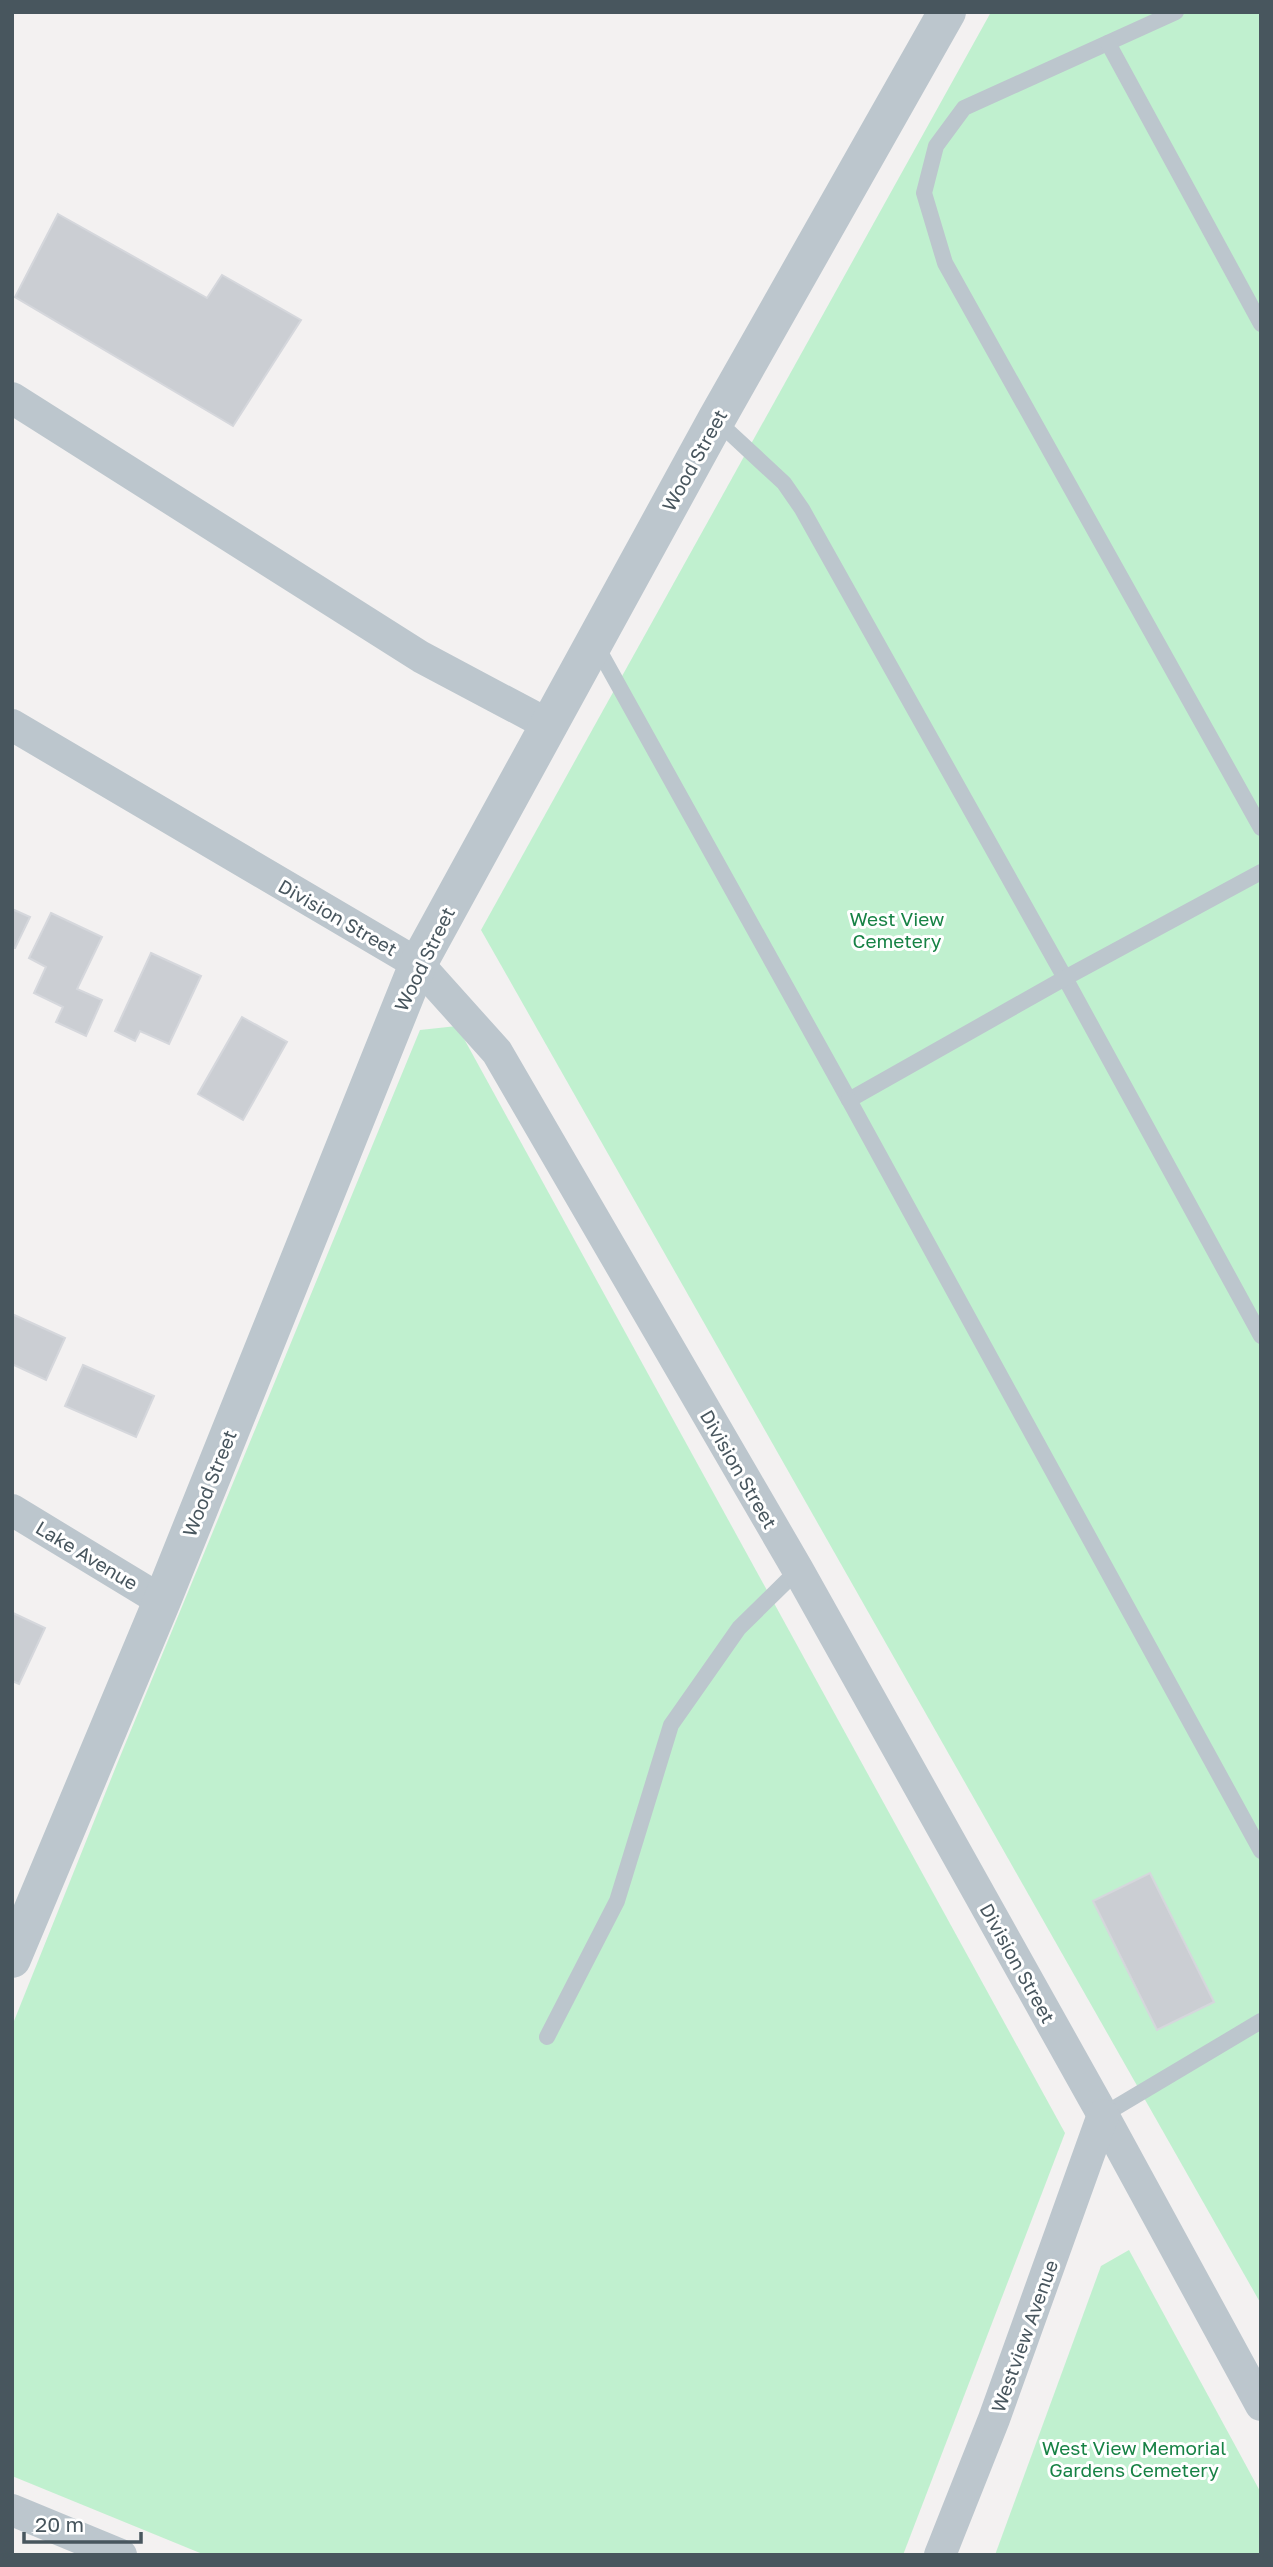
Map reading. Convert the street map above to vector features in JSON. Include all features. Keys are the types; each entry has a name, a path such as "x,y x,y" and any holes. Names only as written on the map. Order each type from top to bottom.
{"street":[{"name":"Wood Street","path":"12,1959 162,1601 418,964 716,420 947,12"},
{"path":"12,398 421,657 549,725"},
{"name":"Division Street","path":"12,725 418,964 497,1052 798,1570 1103,2115 1261,2405"},
{"name":"Lake Avenue","path":"12,1510 162,1601"},
{"name":"Westview Avenue","path":"940,2555 994,2419 1103,2115"},
{"path":"12,2510 121,2555"}],"lane":[{"path":"1176,12 964,108 936,145 923,194 945,263 1261,828"},
{"path":"1108,43 1261,324"},
{"path":"716,420 784,483 802,509 1065,978 1261,1336"},
{"path":"595,643 1261,1851"},
{"path":"849,1100 1065,978 1261,872"},
{"path":"547,2037 617,1901 671,1725 739,1628 798,1570"},
{"path":"1103,2115 1261,2021"}],"green space":[{"name":"West View Cemetery","path":"991,12 1261,12 1261,2304 481,930"},
{"path":"457,1026 1065,2133 903,2555 205,2555 12,2476 12,2026 117,1764 420,1030"},
{"name":"West View Memorial Gardens Cemetery","path":"1129,2250 1261,2493 1261,2555 995,2555 1101,2266"}],"building":[{"path":"58,214 207,298 222,275 301,320 233,426 15,297"},
{"path":"12,909 30,917 15,948 12,947"},
{"path":"51,913 102,937 77,989 102,1000 86,1036 56,1022 63,1007 34,993 46,967 29,958"},
{"path":"151,953 201,976 169,1044 140,1031 135,1041 115,1031"},
{"path":"242,1017 287,1042 243,1120 198,1094"},
{"path":"12,1314 65,1338 46,1380 12,1364"},
{"path":"83,1365 154,1396 136,1437 65,1406"},
{"path":"13,1613 45,1628 19,1684 12,1681"},
{"path":"1150,1873 1214,2002 1157,2030 1093,1901"}]}
